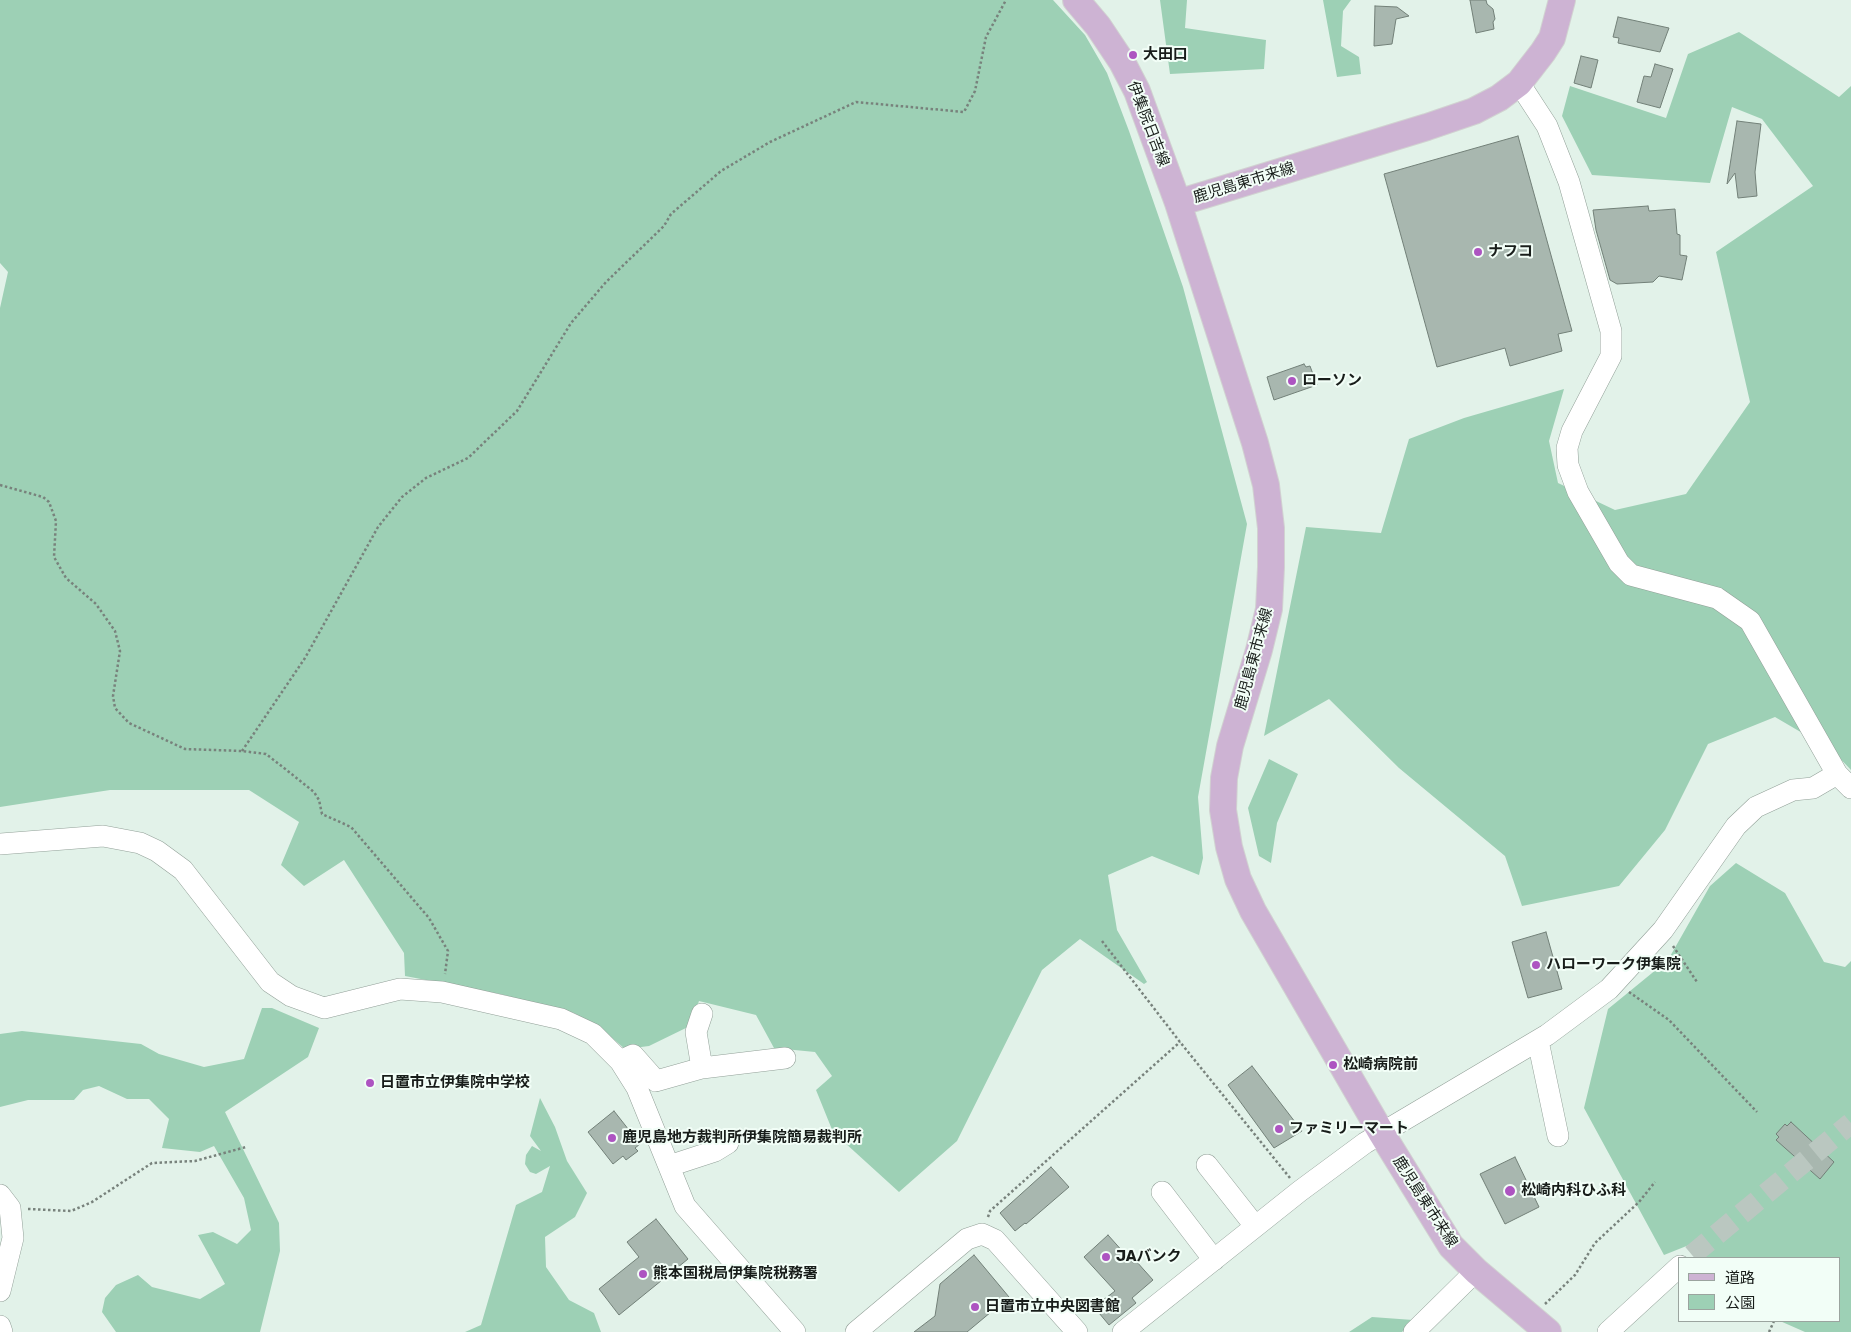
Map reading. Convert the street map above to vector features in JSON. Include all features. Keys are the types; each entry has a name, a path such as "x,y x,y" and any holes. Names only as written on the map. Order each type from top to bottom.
{"main road":[{"name":"伊集院日吉線","path":"1076,0 1098,26 1122,62 1137,91 1178,203"},
{"name":"鹿児島東市来線","path":"1539,1324 1476,1271 1451,1246 1382,1134 1252,910 1238,879 1228,847 1223,810 1224,778 1230,746 1259,650 1268,609 1271,567 1270,528 1266,485 1256,443 1178,203 1474,111 1500,98 1519,83 1532,69 1552,38 1562,0"}],"street":[{"path":"1124,1332 1300,1190 1365,1143 1538,1041 1609,989 1663,930 1736,826 1756,807 1793,790 1813,788 1844,781 1750,621 1717,598 1631,575 1619,563 1578,492 1568,465 1567,448 1572,431 1611,356 1611,331 1569,182 1547,126 1519,83"},
{"path":"0,844 103,836 140,843 157,851 183,870 270,982 291,996 324,1008 400,989 442,992 561,1019 594,1034 620,1061 637,1088 685,1206 795,1332"},
{"path":"702,1014 696,1032 702,1068"},
{"path":"1538,1041 1558,1136"},
{"path":"620,1061 633,1056 656,1081 702,1068 785,1058"},
{"path":"669,1166 715,1151 728,1143"},
{"path":"1208,1165 1255,1226"},
{"path":"1162,1192 1214,1260"},
{"path":"0,1291 14,1238 5,1201"},
{"path":"856,1332 967,1239 982,1234 995,1240 1077,1332"},
{"path":"1608,1332 1678,1267"},
{"path":"1414,1332 1476,1271"},
{"path":"0,1326 2,1332"}],"path":[{"path":"242,750 305,658 378,527 402,497 426,478 468,458 517,411 571,323 606,282 664,226 671,214 721,171 770,142 856,102 964,112 975,90 986,37 1006,0"},
{"path":"0,485 43,497 49,502 56,521 54,557 66,578 96,604 115,631 120,652 113,696 115,708 129,724 184,750 242,750 266,754 314,792 319,800 322,814 351,827 429,918 448,951 442,992"},
{"path":"1663,930 1697,982"},
{"path":"1102,942 1300,1190"},
{"path":"1615,982 1669,1020 1757,1112"},
{"path":"982,1234 990,1211 1180,1042"},
{"path":"5,1201 71,1211 92,1202 152,1163 195,1161 246,1147"},
{"path":"1539,1324 1575,1275 1595,1243 1639,1202 1655,1182"}],"green space":[{"path":"0,0 1053,0 1085,35 1107,73 1129,131 1183,287 1247,524 1198,797 1203,858 1199,875 1152,856 1108,875 1117,930 1147,982 1144,984 1080,939 1042,970 957,1141 899,1192 833,1132 816,1090 832,1076 815,1052 774,1048 756,1015 699,1001 690,1026 649,1046 625,1049 598,1026 574,1013 500,994 405,976 404,953 344,860 304,886 281,865 299,822 249,790 110,790 0,807 0,308 8,272 0,263"},
{"path":"1160,0 1187,0 1185,28 1266,40 1264,69 1170,74"},
{"path":"1323,0 1351,0 1343,11 1341,46 1359,57 1361,74 1337,77"},
{"path":"1739,32 1839,97 1851,86 1851,770 1833,751 1775,717 1708,744 1665,830 1619,886 1522,906 1505,856 1399,768 1329,699 1264,736 1306,527 1381,533 1409,439 1464,418 1564,389 1549,441 1558,483 1615,510 1686,494 1750,402 1716,252 1813,186 1762,119 1732,107 1710,183 1592,175 1562,116 1570,86 1666,118 1688,54"},
{"path":"1269,759 1298,774 1277,823 1271,863 1259,856 1248,808"},
{"path":"1736,863 1785,893 1824,962 1845,967 1851,961 1851,1332 1805,1332 1782,1322 1841,1322 1841,1257 1700,1257 1689,1245 1664,1255 1584,1108 1608,1009 1668,960 1710,886"},
{"path":"262,1008 272,1008 319,1028 308,1057 225,1112 279,1223 280,1251 260,1332 116,1332 102,1312 105,1298 116,1285 138,1275 152,1287 200,1299 225,1284 198,1235 213,1232 237,1244 251,1230 244,1198 214,1146 200,1152 162,1148 169,1119 149,1099 127,1099 99,1086 83,1090 74,1100 28,1100 0,1107 0,1034 22,1031 141,1044 159,1054 204,1067 244,1059"},
{"path":"540,1098 555,1127 567,1161 587,1193 575,1217 545,1237 546,1267 569,1300 594,1313 601,1332 465,1332 481,1325 516,1205 542,1192 550,1166 536,1174 530,1172 525,1164 526,1155 532,1146 541,1151 530,1136"},
{"path":"1372,1317 1413,1320 1402,1332 1349,1332"}],"building":[{"path":"1470,0 1486,0 1487,4 1493,9 1494,29 1476,33"},
{"path":"1375,6 1397,7 1409,16 1396,19 1392,44 1374,46"},
{"path":"1618,17 1669,28 1660,52 1618,43 1619,38 1613,37"},
{"path":"1581,56 1598,60 1591,88 1574,83"},
{"path":"1655,64 1673,69 1660,108 1637,102 1644,76 1651,77"},
{"path":"1737,121 1761,124 1755,172 1757,196 1738,198 1735,173 1727,184"},
{"name":"ナフコ","path":"1518,136 1572,331 1558,334 1562,351 1510,366 1505,348 1437,367 1384,174"},
{"path":"1648,206 1649,211 1675,209 1677,234 1680,235 1680,255 1687,256 1682,280 1659,276 1653,282 1617,284 1610,280 1596,230 1593,210"},
{"path":"1304,364 1306,367 1310,366 1317,385 1274,400 1267,377"},
{"path":"1546,932 1562,989 1528,998 1512,942"},
{"path":"1252,1066 1302,1131 1274,1148 1228,1085"},
{"path":"614,1111 640,1144 635,1148 638,1151 626,1160 623,1156 613,1164 588,1132"},
{"path":"1791,1122 1834,1162 1820,1179 1776,1140 1779,1137 1776,1134 1785,1124 1787,1126"},
{"name":"松崎内科ひふ科","path":"1515,1157 1539,1207 1505,1224 1480,1174"},
{"path":"1051,1167 1069,1187 1026,1224 1015,1231 1000,1213"},
{"name":"熊本国税局伊集院税務署","path":"656,1219 688,1259 619,1315 599,1289 639,1257 627,1242"},
{"path":"1108,1235 1133,1263 1136,1261 1153,1280 1132,1298 1136,1303 1109,1325 1094,1307 1115,1291 1084,1257"},
{"path":"974,1255 1009,1297 967,1332 914,1332 935,1316 940,1284"}],"tunnel":[{"path":"1692,1255 1851,1123"}],"place":[{"name":"大田口","path":"1133,55"},
{"name":"ナフコ","path":"1478,252"},
{"name":"ローソン","path":"1292,381"},
{"name":"ハローワーク伊集院","path":"1536,965"},
{"name":"松崎病院前","path":"1333,1065"},
{"name":"日置市立伊集院中学校","path":"370,1083"},
{"name":"ファミリーマート","path":"1279,1129"},
{"name":"鹿児島地方裁判所伊集院簡易裁判所","path":"612,1138"},
{"name":"松崎内科ひふ科","path":"1510,1191"},
{"name":"JAバンク","path":"1106,1257"},
{"name":"熊本国税局伊集院税務署","path":"643,1274"},
{"name":"日置市立中央図書館","path":"975,1307"}]}
